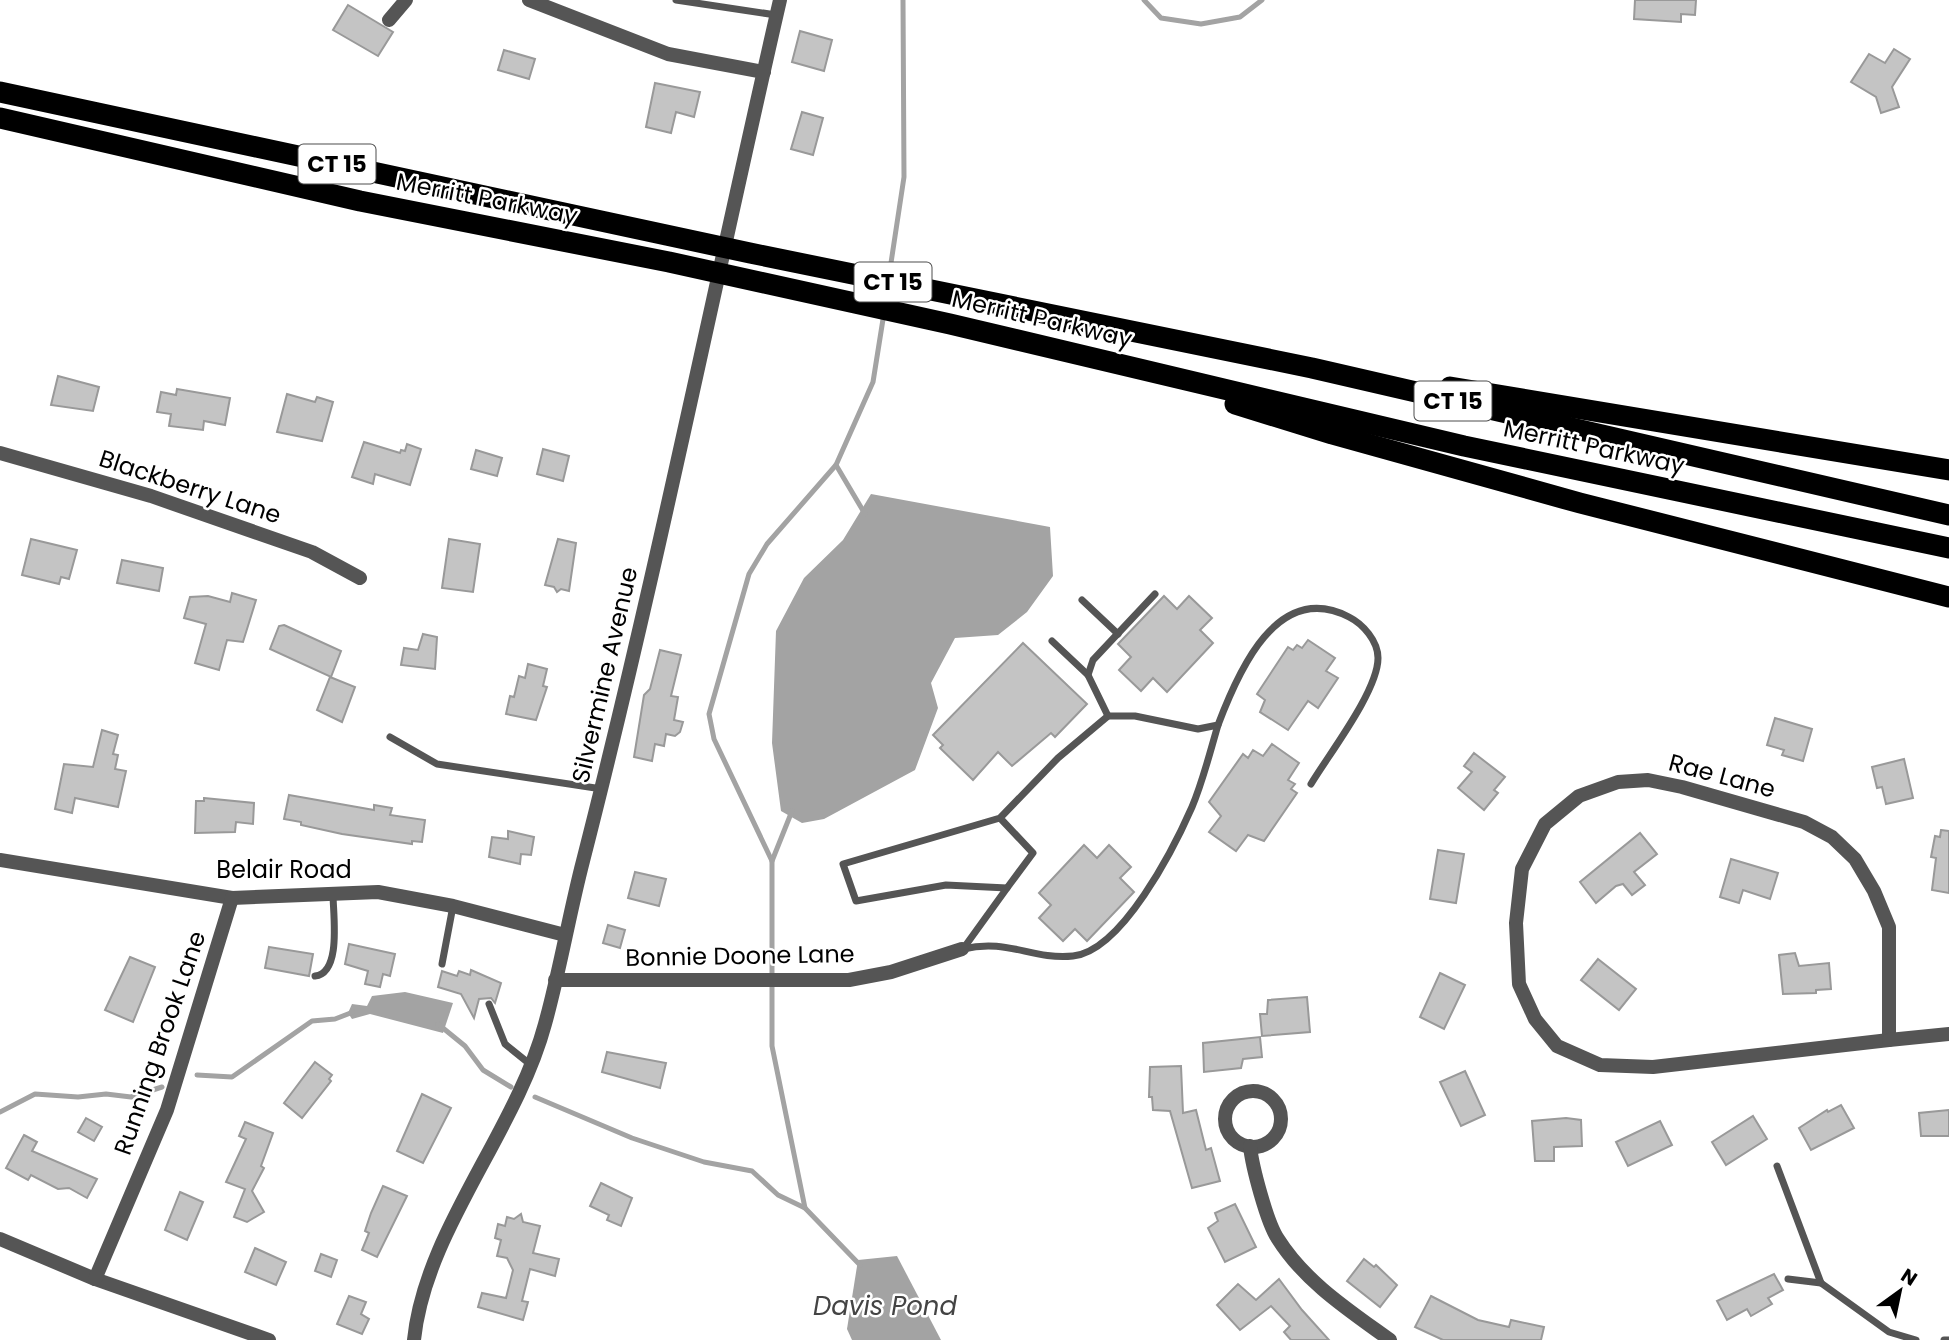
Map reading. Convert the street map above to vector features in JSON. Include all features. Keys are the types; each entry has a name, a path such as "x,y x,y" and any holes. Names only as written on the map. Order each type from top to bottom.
{"highway":[{"name":"Merritt Parkway","path":"0,92 750,253 1312,368 1949,515"},
{"name":"Merritt Parkway","path":"0,118 360,201 669,261 950,324 1464,446 1949,548"},
{"path":"1312,368 1515,396 1949,470"},
{"path":"1141,370 1265,414 1384,449 1667,526 1949,597"}],"street":[{"path":"389,20 406,0"},
{"path":"529,0 668,54 764,72"},
{"name":"Silvermine Avenue","path":"414,1340 421,1303 435,1263 533,1066 603,789 778,7"},
{"name":"Blackberry Lane","path":"0,453 151,496 312,552 360,578"},
{"name":"Rae Lane","path":"1889,1040 1889,928 1874,891 1855,859 1832,837 1814,827 1682,787 1648,780 1628,782 1579,796 1545,824 1532,845 1522,869 1516,923 1519,984 1535,1019 1556,1046 1600,1065 1654,1067 1949,1034"},
{"name":"Belair Road","path":"0,860 232,898 378,892 453,906 565,935"},
{"name":"Running Brook Lane","path":"95,1279 167,1110 232,898"},
{"name":"Bonnie Doone Lane","path":"555,980 828,982 870,977 962,949"},
{"path":"1250,1146 1251,1161 1277,1238 1329,1297 1390,1340"},
{"path":"0,1239 95,1279 268,1340"}],"lane":[{"path":"676,0 778,7"},
{"path":"1088,675 1093,660 1155,594"},
{"path":"1082,600 1118,634"},
{"path":"962,949 985,944 1048,956 1075,956 1100,945 1129,918 1154,881 1192,807 1218,726 1242,670 1280,620 1290,613 1317,608 1342,613 1355,620 1369,635 1378,659 1367,694 1311,784"},
{"path":"1052,641 1088,675 1108,716"},
{"path":"1007,888 946,886 856,901 843,864 1000,818 1058,758 1108,716 1135,716 1198,729 1218,726"},
{"path":"390,737 437,764 603,789"},
{"path":"962,949 1033,853 1000,818"},
{"path":"315,976 327,970 334,955 333,894"},
{"path":"442,964 453,906"},
{"path":"489,1004 505,1044 533,1066"},
{"path":"1777,1166 1821,1283"},
{"path":"1788,1279 1821,1283 1889,1332 1916,1340"},
{"path":"1885,1340 1889,1332"}],"water":[{"path":"871,494 1050,527 1053,576 1027,612 998,635 955,638 931,683 938,708 915,770 824,819 802,823 781,811 772,743 776,631 804,578 843,540"},
{"path":"405,992 453,1003 443,1033 370,1014 352,1019 348,1013 352,1004 367,1006 372,996"},
{"name":"Davis Pond","path":"897,1256 941,1340 852,1340 847,1329 858,1260"}],"building":[{"path":"1635,0 1696,0 1695,15 1681,14 1681,22 1634,19"},
{"path":"348,5 393,32 378,56 333,30"},
{"path":"800,31 832,40 824,71 792,62"},
{"path":"1894,49 1910,59 1892,87 1899,107 1881,113 1876,97 1851,82 1869,54 1885,63"},
{"path":"504,50 535,59 529,79 498,70"},
{"path":"655,83 700,92 694,117 676,112 671,133 646,127"},
{"path":"802,112 823,118 813,155 791,149"},
{"path":"58,376 99,387 93,411 51,405"},
{"path":"177,389 230,398 225,425 204,421 203,430 169,426 171,414 157,412 161,392 176,395"},
{"path":"287,394 315,402 317,397 333,402 322,441 277,432"},
{"path":"364,442 400,453 401,450 405,451 407,444 421,449 410,485 375,474 373,484 352,477"},
{"path":"543,449 569,456 563,481 537,474"},
{"path":"476,450 502,458 497,476 471,469"},
{"path":"31,539 77,550 69,579 61,577 59,584 22,575"},
{"path":"449,539 480,544 473,592 442,588"},
{"path":"558,539 576,543 569,591 561,589 557,592 554,587 545,585"},
{"path":"122,560 163,568 159,591 117,583"},
{"path":"232,593 256,600 243,642 227,640 219,670 195,663 206,624 184,618 190,597 208,596 230,602"},
{"path":"1164,596 1177,609 1189,596 1212,618 1200,630 1213,643 1167,692 1153,678 1141,691 1119,670 1131,657 1118,644"},
{"path":"284,625 341,651 331,677 270,649 279,626"},
{"path":"423,634 437,637 435,669 401,665 404,648 418,650"},
{"path":"1308,640 1335,658 1326,671 1338,678 1318,708 1308,701 1288,730 1260,712 1265,700 1257,694 1288,647 1293,650 1297,645 1302,648"},
{"path":"1023,643 1087,704 1055,737 1051,733 1012,766 998,752 973,780 940,748 943,745 933,735"},
{"path":"660,650 681,655 671,696 678,697 674,720 683,722 680,732 675,736 666,734 664,746 655,744 652,761 634,757 644,695 650,689"},
{"path":"528,664 547,669 543,686 547,687 536,720 506,714 510,696 514,697 519,676 525,678"},
{"path":"330,677 355,687 342,722 317,710"},
{"path":"1775,718 1812,729 1803,761 1782,755 1784,750 1767,745"},
{"path":"102,730 118,735 113,754 118,755 115,769 126,771 118,807 75,798 72,813 55,809 64,764 93,767"},
{"path":"1272,744 1299,763 1288,780 1295,784 1291,789 1297,793 1264,841 1248,835 1236,851 1209,832 1221,816 1209,802 1243,754 1248,758 1253,750 1263,756"},
{"path":"1474,753 1505,777 1494,790 1498,793 1484,810 1458,788 1472,772 1464,766"},
{"path":"1904,759 1913,798 1886,804 1882,787 1877,788 1872,767"},
{"path":"289,795 374,810 374,805 392,808 390,815 425,820 422,842 412,841 412,844 342,834 284,819"},
{"path":"204,798 254,803 253,824 236,822 235,832 195,833 196,801 204,801"},
{"path":"1941,830 1949,831 1949,893 1932,890 1936,858 1931,857 1935,836 1940,837"},
{"path":"508,831 534,837 531,855 521,854 520,864 489,857 492,837 508,839"},
{"path":"1640,833 1657,854 1634,872 1645,885 1632,895 1623,884 1616,886 1596,903 1580,882"},
{"path":"1084,845 1097,858 1109,845 1131,867 1120,878 1134,892 1087,941 1075,929 1063,941 1039,918 1051,905 1039,893"},
{"path":"1438,850 1464,854 1456,903 1430,899"},
{"path":"1731,859 1778,873 1770,899 1743,890 1739,903 1720,897"},
{"path":"635,872 666,879 659,906 628,898"},
{"path":"608,925 625,930 620,948 603,943"},
{"path":"349,944 395,954 390,976 383,974 380,987 365,984 368,971 345,964"},
{"path":"269,947 313,954 309,976 265,968"},
{"path":"1795,953 1799,966 1829,963 1831,989 1816,990 1816,993 1783,994 1779,955"},
{"path":"130,957 155,967 133,1022 105,1010"},
{"path":"1598,959 1636,989 1619,1010 1581,980"},
{"path":"471,970 501,983 495,1003 491,998 479,999 474,1018 461,994 438,987 442,971 457,976 459,971 470,975"},
{"path":"1440,973 1465,985 1444,1029 1420,1017"},
{"path":"1307,997 1310,1032 1262,1036 1260,1014 1267,1014 1268,1000"},
{"path":"1260,1037 1262,1057 1243,1059 1241,1068 1204,1072 1203,1043"},
{"path":"607,1052 666,1063 660,1088 602,1072"},
{"path":"315,1062 332,1075 329,1079 331,1081 302,1118 284,1103"},
{"path":"1181,1066 1183,1113 1196,1110 1206,1150 1211,1148 1220,1181 1192,1188 1170,1111 1153,1110 1152,1097 1149,1097 1150,1067"},
{"path":"1465,1071 1485,1115 1461,1126 1440,1082"},
{"path":"422,1094 451,1108 423,1163 397,1151"},
{"path":"1841,1105 1854,1128 1811,1150 1799,1128 1827,1110 1828,1112"},
{"path":"1949,1110 1949,1136 1921,1136 1919,1113"},
{"path":"1753,1116 1767,1139 1726,1165 1712,1142"},
{"path":"86,1118 102,1127 94,1141 78,1132"},
{"path":"1566,1118 1581,1120 1582,1146 1554,1147 1554,1161 1535,1161 1532,1121"},
{"path":"1660,1121 1672,1145 1628,1166 1616,1142"},
{"path":"245,1122 273,1133 261,1166 264,1168 252,1191 264,1212 247,1222 234,1217 245,1189 226,1182 246,1139 239,1136"},
{"path":"24,1135 37,1142 32,1151 97,1179 87,1198 69,1188 58,1189 31,1175 28,1180 6,1168"},
{"path":"601,1183 632,1198 621,1226 607,1220 609,1215 590,1206"},
{"path":"383,1186 407,1196 377,1257 362,1250 369,1233 365,1231"},
{"path":"180,1192 203,1202 187,1240 165,1230"},
{"path":"1235,1204 1256,1247 1225,1262 1208,1228 1218,1221 1215,1213"},
{"path":"521,1214 523,1222 540,1226 533,1253 559,1259 555,1276 530,1269 522,1301 528,1302 523,1320 478,1307 482,1293 506,1298 513,1270 507,1258 497,1256 501,1240 495,1238 498,1224 505,1226 507,1217 514,1219"},
{"path":"255,1248 286,1262 276,1285 245,1272"},
{"path":"321,1254 337,1260 331,1277 315,1271"},
{"path":"1364,1259 1374,1267 1376,1265 1397,1285 1380,1307 1347,1281"},
{"path":"1774,1274 1783,1290 1768,1298 1772,1304 1751,1316 1747,1309 1727,1320 1717,1301"},
{"path":"1279,1279 1329,1340 1291,1340 1284,1332 1290,1326 1271,1306 1240,1330 1217,1305 1238,1284 1256,1300"},
{"path":"349,1296 366,1302 361,1314 369,1319 362,1334 337,1324"},
{"path":"1431,1296 1478,1320 1509,1327 1511,1320 1544,1327 1541,1340 1443,1340 1415,1327"}],"waterway":[{"path":"889,276 904,177 903,0"},
{"path":"1144,0 1161,18 1201,24 1240,17 1262,0"},
{"path":"860,1265 805,1208 772,1046 772,861 714,739 709,714 749,574 767,544 836,465 873,382 884,313"},
{"path":"836,465 865,514"},
{"path":"772,861 792,811"},
{"path":"197,1075 232,1077 312,1021 335,1019 353,1012"},
{"path":"438,1024 465,1046 483,1070 511,1087"},
{"path":"0,1112 35,1094 78,1097 106,1094 131,1097 162,1087"},
{"path":"535,1097 632,1138 704,1162 752,1171 778,1195 805,1208"}]}
